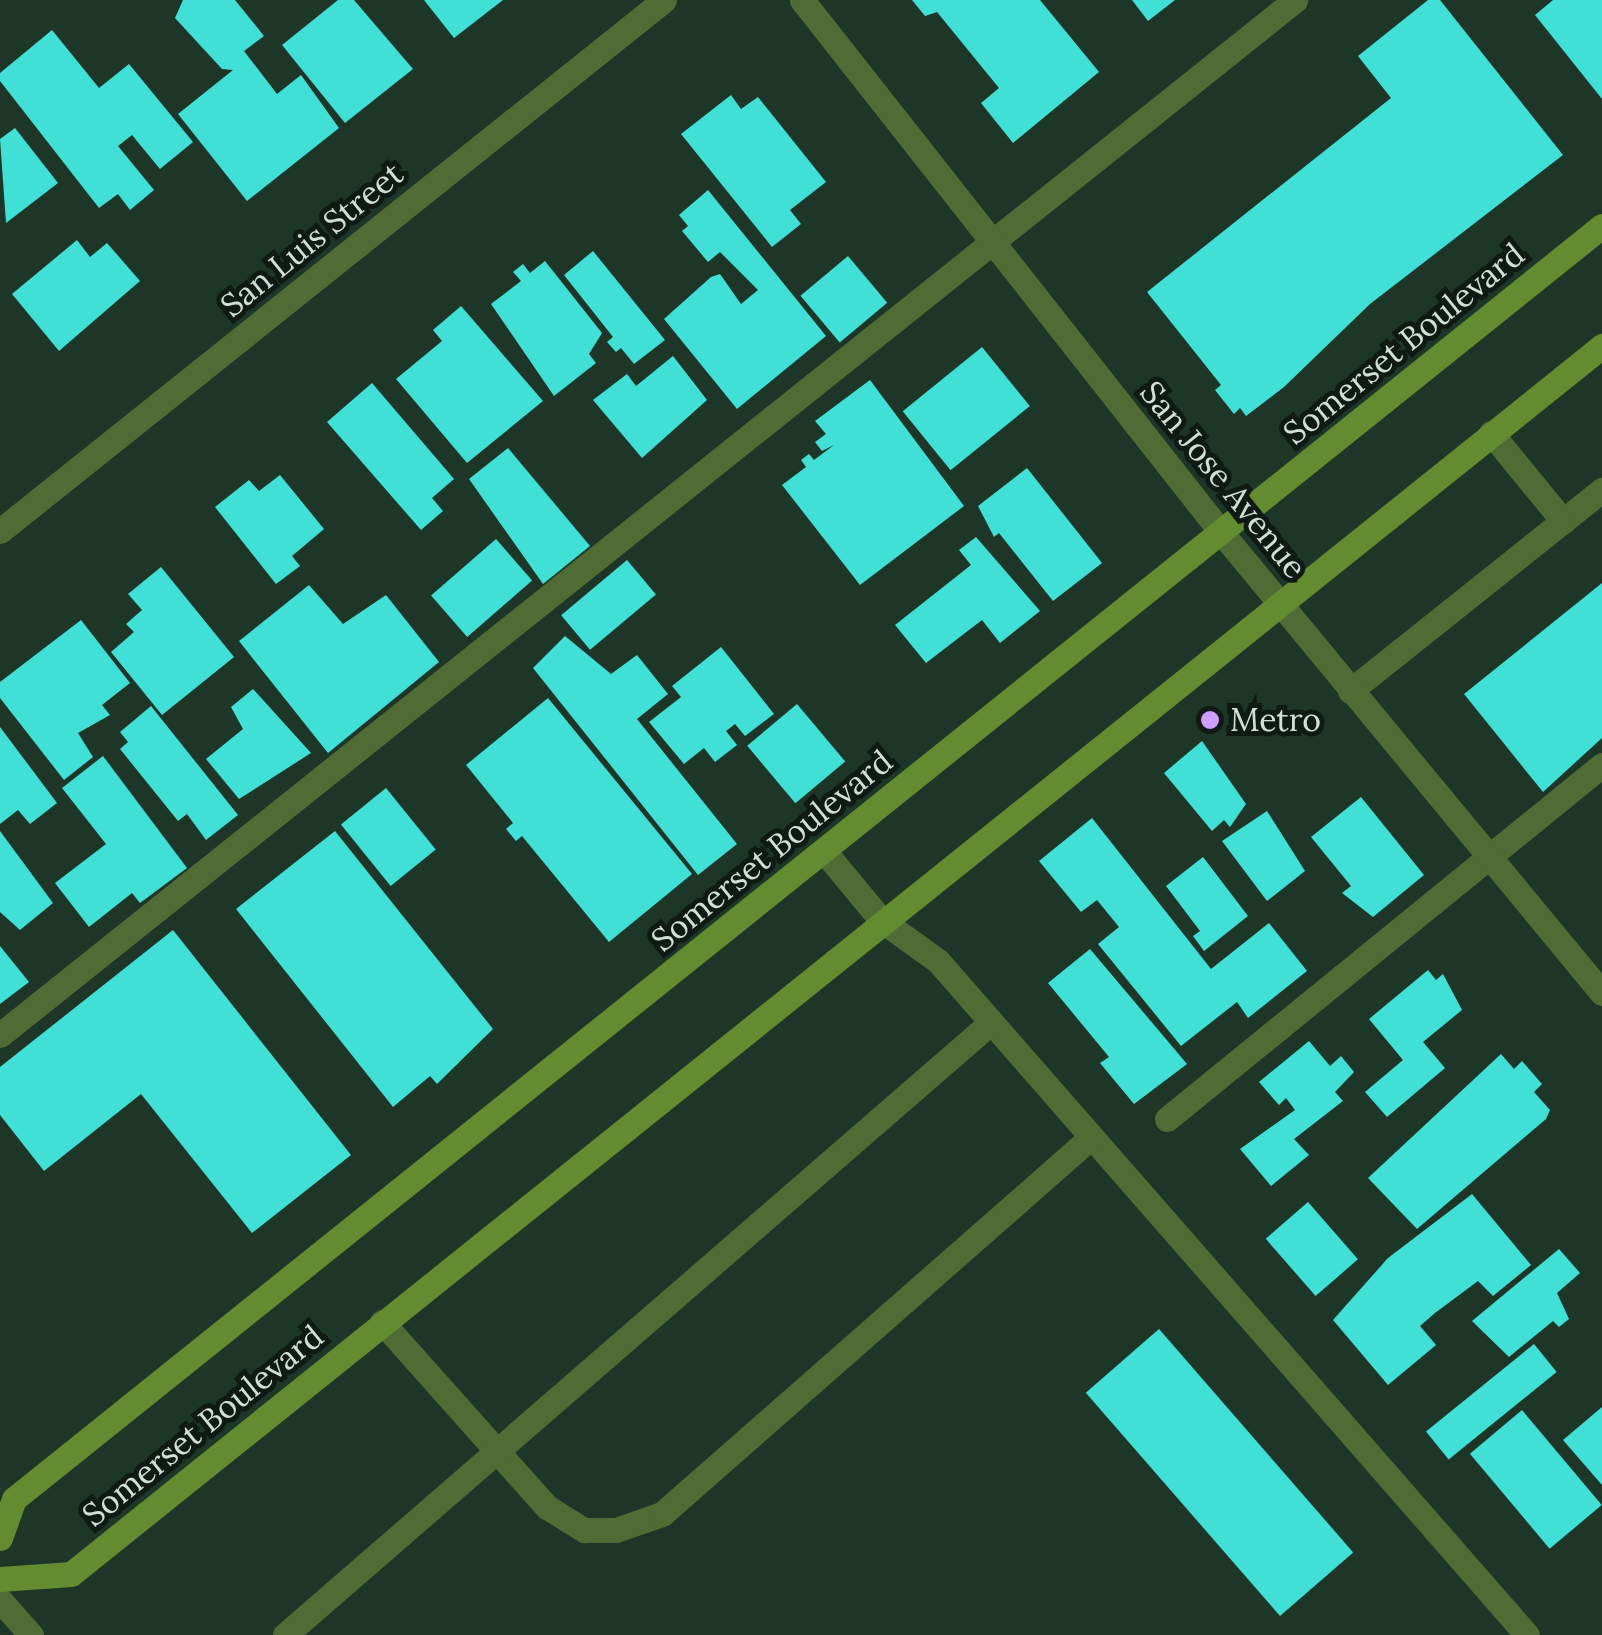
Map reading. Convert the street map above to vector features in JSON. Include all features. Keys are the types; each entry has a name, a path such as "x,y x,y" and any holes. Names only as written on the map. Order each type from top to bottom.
{"main road":[{"name":"Somerset Boulevard","path":"0,1538 14,1499 1602,226"},
{"name":"Somerset Boulevard","path":"0,1580 72,1574 1278,600 1602,346"}],"street":[{"name":"San Luis Street","path":"0,531 664,0"},
{"name":"San Jose Avenue","path":"802,0 1221,532 1486,859 1602,993"},
{"path":"0,1035 1295,0"},
{"path":"1491,433 1563,521"},
{"path":"1350,691 1602,490"},
{"path":"1167,1119 1602,765"},
{"path":"824,851 881,920 938,961 1089,1139 1527,1635"},
{"path":"285,1635 990,1024"},
{"path":"382,1322 547,1507 584,1530 616,1530 662,1514 1089,1139"},
{"path":"0,1600 30,1635"}],"building":[{"path":"183,0 235,0 264,36 244,51 277,94 301,75 339,128 247,201 178,114 233,70 222,69 175,18"},
{"path":"338,0 354,0 413,69 345,123 282,45"},
{"path":"424,0 503,0 454,38"},
{"path":"912,0 1040,0 1099,72 1013,143 981,103 999,88 937,12 925,16"},
{"path":"1132,0 1175,0 1148,21"},
{"path":"1428,0 1440,0 1563,155 1370,304 1284,387 1246,416 1240,408 1234,414 1215,390 1221,385 1147,292 1391,98 1358,56"},
{"path":"1553,0 1602,0 1602,99 1535,15"},
{"path":"52,30 99,88 129,64 193,142 160,169 132,135 118,146 154,190 130,210 118,194 99,208 0,81 0,73"},
{"path":"731,95 741,109 758,97 826,182 790,210 801,224 772,247 681,134"},
{"path":"15,128 58,183 6,223 0,139"},
{"path":"708,190 826,336 737,409 664,319 711,277 720,274 741,304 758,290 720,252 708,262 682,231 688,226 679,215"},
{"path":"77,240 90,257 107,243 140,281 59,351 12,294"},
{"path":"593,251 665,340 634,364 621,348 616,352 607,342 613,337 564,275"},
{"path":"848,256 887,303 840,343 801,296"},
{"path":"545,261 602,333 589,354 596,363 554,396 491,304 521,281 513,272 523,264 530,273"},
{"path":"461,306 543,401 467,463 396,379 442,341 433,330"},
{"path":"982,347 1030,406 951,470 903,411"},
{"path":"673,356 707,400 642,458 593,400 627,374 636,386"},
{"path":"870,380 964,506 860,585 782,485 806,467 801,460 809,454 814,460 834,445 822,451 815,442 826,434 815,421"},
{"path":"372,383 454,479 432,498 443,511 421,530 327,422"},
{"path":"508,448 590,546 543,584 469,479"},
{"path":"1027,468 1102,563 1053,601 999,533 994,537 978,506"},
{"path":"280,475 324,529 292,556 300,566 276,584 215,507 249,480 259,491"},
{"path":"976,537 1040,611 1000,643 982,620 926,663 895,625 971,565 959,550"},
{"path":"496,539 532,581 467,637 431,595"},
{"path":"627,560 656,594 590,650 561,615"},
{"path":"161,567 234,657 162,715 111,652 134,632 126,624 142,610 128,594"},
{"path":"1602,583 1602,738 1543,792 1464,694"},
{"path":"309,585 343,624 386,595 439,662 328,753 239,641"},
{"path":"81,620 130,683 102,705 110,715 78,733 93,757 64,780 0,698 0,682"},
{"path":"565,636 611,674 637,655 668,694 637,719 737,844 698,875 533,668"},
{"path":"721,647 774,714 745,736 735,724 726,731 737,745 715,762 704,748 684,764 649,722 681,697 672,686"},
{"path":"253,689 311,753 239,799 206,759 243,729 231,707"},
{"path":"548,698 692,874 609,942 522,836 516,841 506,829 513,823 466,765"},
{"path":"797,704 845,761 795,803 747,746"},
{"path":"151,706 238,815 206,840 187,814 178,821 120,749 128,742 120,732"},
{"path":"0,727 57,803 30,824 18,810 0,824"},
{"path":"1202,741 1246,804 1230,827 1224,820 1212,831 1164,773"},
{"path":"103,756 187,868 140,903 132,893 89,927 55,883 106,844 62,788"},
{"path":"386,788 436,849 391,886 341,825"},
{"path":"1361,797 1424,875 1373,917 1342,893 1351,886 1311,837"},
{"path":"1267,811 1305,871 1267,901 1222,841"},
{"path":"1092,818 1211,969 1269,923 1307,971 1248,1018 1237,1002 1181,1046 1098,944 1119,927 1097,900 1081,912 1039,861"},
{"path":"0,831 53,903 20,930 0,912"},
{"path":"335,831 493,1029 437,1084 430,1076 393,1107 236,909"},
{"path":"1203,857 1248,916 1204,951 1193,936 1200,931 1166,886"},
{"path":"173,930 351,1155 252,1233 141,1094 44,1171 0,1115 0,1067"},
{"path":"0,946 29,982 0,1004"},
{"path":"1090,949 1187,1064 1134,1104 1100,1063 1109,1057 1048,983"},
{"path":"1428,970 1436,980 1443,974 1462,1010 1423,1042 1445,1068 1387,1117 1365,1092 1403,1060 1369,1019"},
{"path":"1309,1041 1330,1066 1341,1056 1354,1072 1335,1092 1343,1101 1294,1139 1309,1155 1271,1186 1240,1149 1295,1110 1286,1098 1279,1105 1259,1082"},
{"path":"1501,1054 1514,1069 1522,1061 1542,1084 1534,1092 1550,1110 1546,1119 1417,1229 1368,1178"},
{"path":"1472,1194 1531,1265 1493,1296 1478,1281 1435,1313 1420,1326 1436,1345 1388,1385 1333,1320 1388,1258"},
{"path":"1308,1202 1358,1259 1316,1296 1266,1239"},
{"path":"1559,1249 1580,1273 1557,1293 1569,1319 1559,1327 1553,1321 1509,1357 1472,1321"},
{"path":"1159,1329 1353,1552 1280,1616 1086,1393"},
{"path":"1534,1344 1557,1372 1449,1459 1426,1431"},
{"path":"1602,1407 1602,1485 1563,1440"},
{"path":"1522,1410 1602,1505 1550,1549 1470,1454"}],"place":[{"name":"Metro","path":"1210,720"}]}
